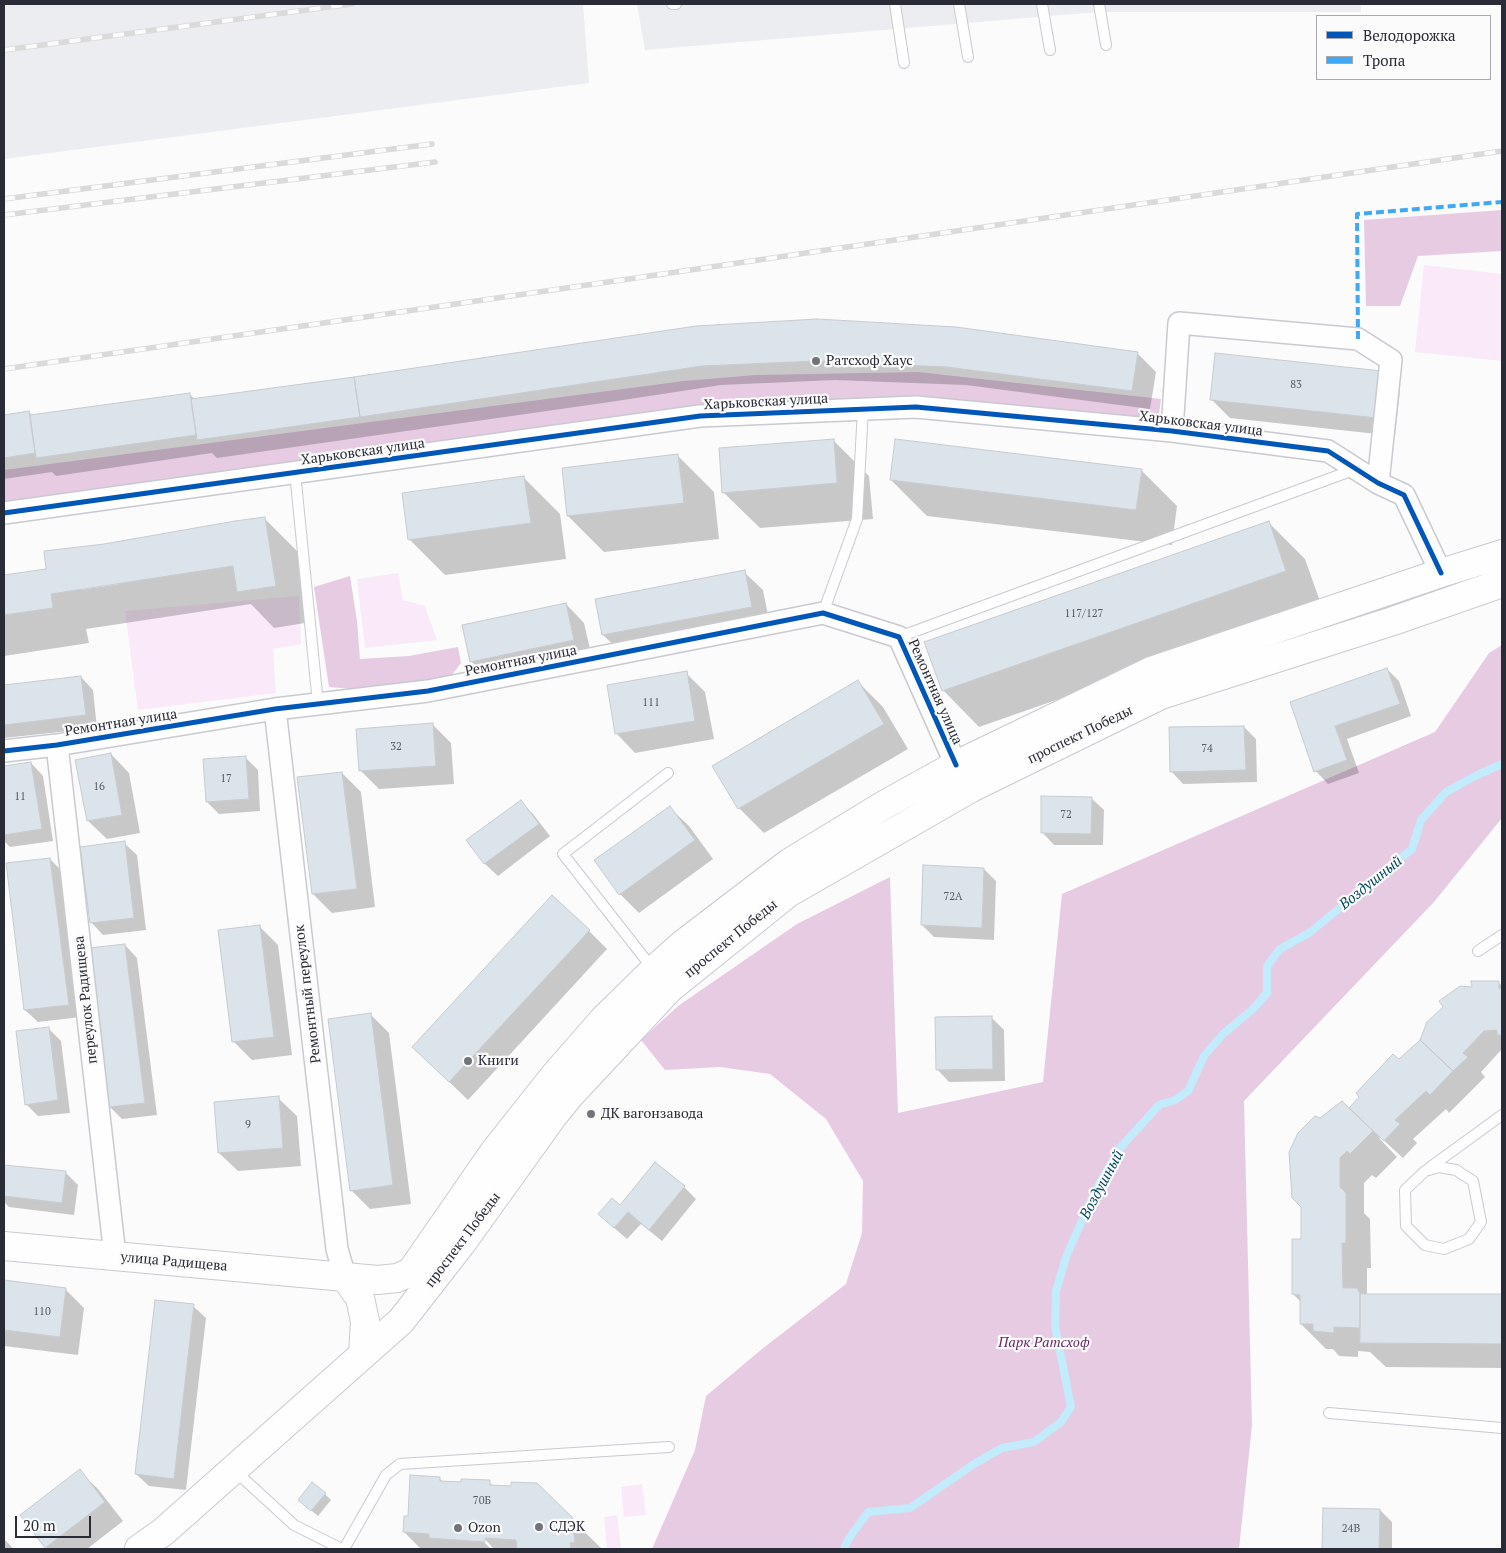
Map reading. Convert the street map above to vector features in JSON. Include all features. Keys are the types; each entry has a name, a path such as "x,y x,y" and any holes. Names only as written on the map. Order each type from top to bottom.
{"main road":[{"name":"проспект Победы","path":"419,1262 494,1152 555,1075 603,1020 683,944 789,863 956,765 1151,672 1502,554"},
{"name":"Харьковская улица","path":"1441,573 1453,601"},
{"name":"проспект Победы","path":"139,1549 163,1532 401,1321 461,1244 570,1095 670,988 788,893 971,788 1161,694 1453,601 1502,583"},
{"name":"улица Радищева","path":"4,1246 378,1280 397,1278 411,1272 419,1262"},
{"path":"345,1277 360,1298 365,1321 363,1355"}],"street":[{"path":"1172,431 1179,323 1358,339 1391,360 1378,483"},
{"name":"Харьковская улица","path":"4,513 700,416 916,407 1172,431 1328,450 1378,483 1404,495 1441,573"},
{"name":"Ремонтная улица","path":"4,751 275,710 428,691 823,613 899,637 956,765"},
{"name":"Ремонтный переулок","path":"275,710 337,1249 345,1277"},
{"name":"переулок Радищева","path":"58,744 115,1256"}],"lane":[{"path":"895,4 904,63"},
{"path":"959,4 968,57"},
{"path":"1042,4 1050,50"},
{"path":"1099,4 1106,45"},
{"path":"823,613 857,519 863,409"},
{"path":"899,637 1356,469"},
{"path":"295,472 318,704"},
{"path":"654,970 563,854 668,773"},
{"path":"1478,951 1502,935"},
{"path":"1424,1171 1439,1167 1456,1170 1473,1181 1481,1222 1469,1239 1444,1248 1425,1245 1406,1226 1405,1190 1424,1171 1502,1115"},
{"path":"1329,1414 1502,1428"},
{"path":"233,1469 294,1525 343,1549 386,1475 400,1464 669,1447"}],"shaded area":[{"path":"4,4 583,4 589,83 4,159"},
{"path":"637,4 1361,4 1361,12 1098,12 645,50"},
{"path":"1424,265 1502,274 1502,361 1415,352"},
{"path":"398,573 403,600 425,606 437,640 365,648 357,579"},
{"path":"299,596 301,644 273,649 276,693 138,710 125,611"},
{"path":"642,1484 646,1515 624,1517 621,1487"},
{"path":"617,1515 621,1549 607,1549 604,1517"}],"green space":[{"path":"1502,210 1502,251 1418,256 1400,306 1366,306 1364,220"},
{"path":"918,372 1161,399 1158,421 916,397 703,405 4,502 4,470 684,381 755,375"},
{"path":"350,576 357,621 360,659 409,656 458,647 461,663 451,676 379,687 352,689 329,687 314,587"},
{"name":"Парк Ратсхоф","path":"1502,645 1502,818 1434,902 1244,1101 1252,1425 1239,1549 652,1549 695,1450 706,1396 762,1349 846,1284 862,1233 863,1181 826,1119 770,1074 720,1067 665,1070 641,1040 678,1006 797,924 890,877 898,1113 1043,1082 1062,894 1435,732 1489,653"}],"building":[{"path":"817,319 956,327 1138,352 1132,391 947,367 816,361 702,366 360,417 354,377 696,326"},
{"path":"1215,353 1382,371 1377,418 1210,400"},
{"path":"354,377 360,417 197,440 191,399"},
{"path":"190,393 196,435 36,458 30,415"},
{"path":"29,411 35,453 4,458 4,415"},
{"path":"834,439 837,483 722,493 719,448"},
{"path":"895,439 1142,469 1136,510 890,480"},
{"path":"678,454 684,503 567,516 562,468"},
{"path":"524,476 531,523 408,540 402,493"},
{"path":"265,517 276,586 237,592 233,566 51,594 53,608 4,615 4,575 46,569 44,551 104,544"},
{"path":"1269,521 1286,571 942,691 924,642"},
{"path":"745,570 752,607 602,635 595,599"},
{"path":"566,603 574,640 470,662 462,625"},
{"path":"1387,668 1400,704 1335,726 1347,760 1314,772 1290,702"},
{"path":"687,671 695,721 615,734 607,685"},
{"path":"81,676 86,715 4,725 4,685"},
{"path":"858,680 884,724 738,809 712,766"},
{"path":"433,723 436,766 359,771 356,729"},
{"path":"1244,726 1246,770 1170,772 1169,727"},
{"path":"111,753 122,815 87,821 75,760"},
{"path":"246,756 249,799 206,802 203,759"},
{"path":"31,762 42,829 4,835 4,766"},
{"path":"342,772 357,889 312,894 297,777"},
{"path":"1041,796 1092,797 1091,834 1041,833"},
{"path":"521,800 539,824 484,864 466,840"},
{"path":"670,806 695,840 619,895 594,860"},
{"path":"125,841 134,918 90,923 80,847"},
{"path":"50,858 69,1005 24,1010 6,863"},
{"path":"923,865 984,868 982,928 921,925"},
{"path":"552,895 590,930 449,1082 412,1047"},
{"path":"260,925 274,1037 232,1042 218,930"},
{"path":"125,944 145,1103 109,1107 89,948"},
{"path":"1471,981 1499,981 1499,989 1502,987 1502,1035 1497,1035 1497,1030 1484,1031 1463,1053 1468,1057 1453,1071 1420,1040 1427,1022 1443,1007 1439,1001 1460,986 1472,987"},
{"path":"371,1013 393,1185 350,1191 328,1019"},
{"path":"992,1016 993,1069 936,1070 935,1017"},
{"path":"49,1027 58,1100 25,1105 16,1031"},
{"path":"1420,1040 1453,1071 1430,1095 1426,1091 1395,1120 1400,1124 1384,1141 1349,1108 1359,1097 1356,1093 1393,1054 1399,1059"},
{"path":"279,1096 283,1148 218,1153 214,1102"},
{"path":"1342,1101 1373,1131 1350,1154 1347,1151 1340,1158 1340,1187 1346,1193 1346,1243 1342,1243 1343,1288 1357,1288 1360,1294 1360,1328 1334,1327 1334,1333 1313,1331 1313,1324 1300,1324 1300,1295 1292,1294 1292,1239 1301,1239 1301,1207 1292,1198 1289,1152 1298,1133 1315,1116 1320,1118"},
{"path":"655,1162 685,1186 649,1230 628,1212 614,1228 598,1214 612,1198 620,1205"},
{"path":"4,1165 66,1171 62,1203 4,1196"},
{"path":"4,1280 66,1288 60,1337 4,1330"},
{"path":"1360,1294 1502,1294 1502,1344 1360,1343"},
{"path":"155,1300 194,1304 174,1479 135,1474"},
{"path":"80,1469 105,1502 45,1548 20,1515"},
{"path":"410,1475 440,1477 440,1481 461,1482 461,1479 490,1480 490,1485 511,1486 511,1482 537,1483 572,1517 575,1542 570,1543 571,1549 517,1549 516,1540 485,1538 485,1542 429,1538 429,1534 403,1532 404,1516 408,1516"},
{"path":"312,1482 326,1493 311,1511 298,1500"},
{"path":"1323,1508 1380,1509 1379,1549 1322,1549"}],"waterway":[{"name":"Воздушный","path":"844,1549 849,1538 868,1512 910,1508 974,1464 1002,1448 1034,1442 1061,1422 1071,1407 1055,1326 1056,1291 1066,1257 1095,1191 1120,1148 1159,1105 1175,1100 1188,1091 1204,1056 1223,1034 1253,1009 1267,993 1267,966 1280,949 1309,933 1412,849 1421,820 1446,792 1502,764"}],"railway":[{"path":"4,50 352,4"},
{"path":"4,199 432,144"},
{"path":"4,369 1502,151"},
{"path":"4,215 435,162"}],"marked path":[{"path":"1358,339 1357,214 1502,202"}],"cycle path":[{"path":"4,513 700,416 916,407 1172,431 1328,451 1378,483 1404,495 1441,573"},
{"path":"4,751 57,745 275,709 428,691 823,613 899,637 956,765"}],"place":[{"name":"Ратсхоф Хаус","path":"816,361"},
{"name":"Книги","path":"468,1061"},
{"name":"ДК вагонзавода","path":"591,1114"},
{"name":"СДЭК","path":"539,1527"},
{"name":"Ozon","path":"458,1528"}]}
